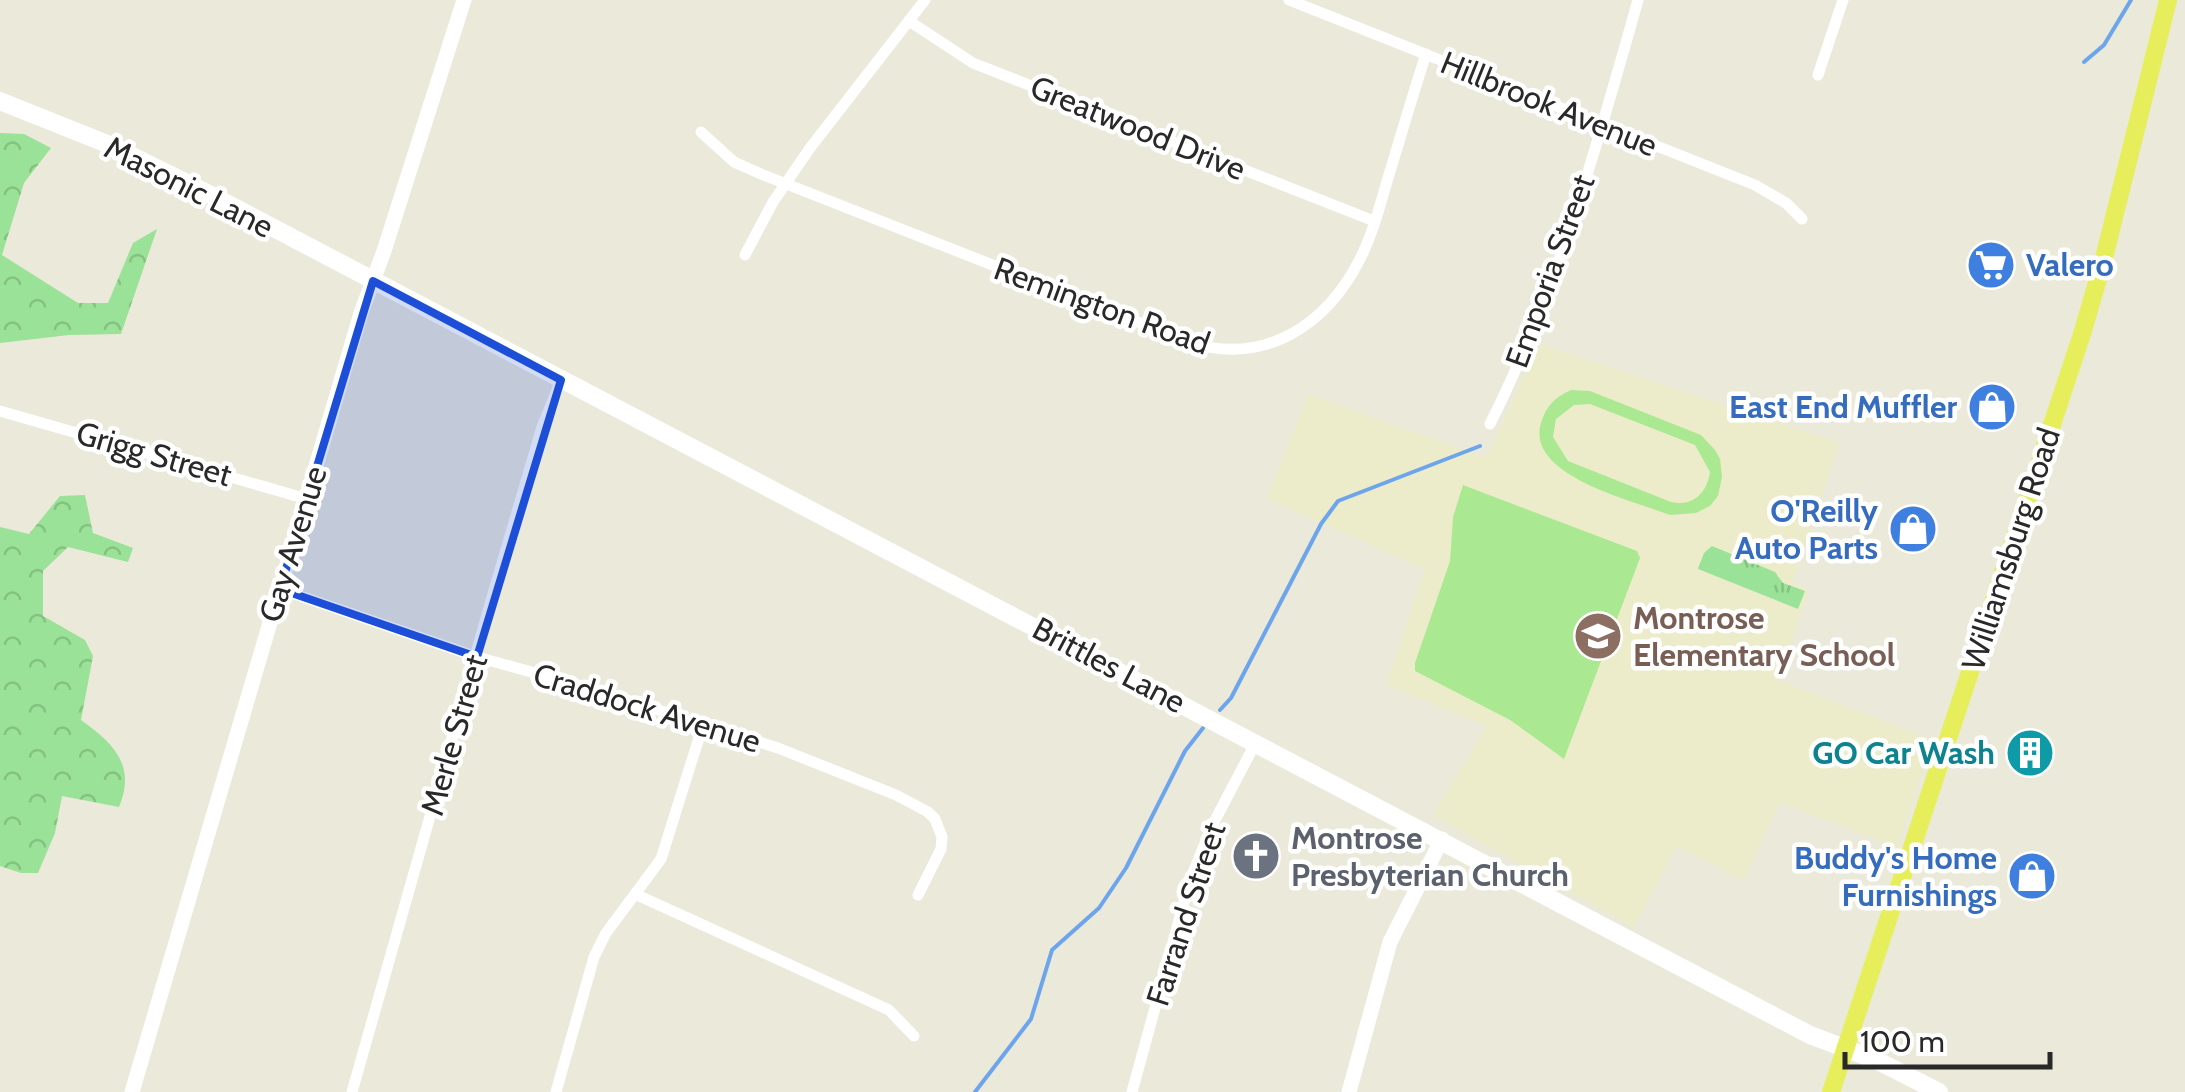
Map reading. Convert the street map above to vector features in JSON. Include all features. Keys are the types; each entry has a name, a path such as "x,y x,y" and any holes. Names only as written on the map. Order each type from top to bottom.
{"main road":[{"name":"Williamsburg Road","path":"1831,1092 2082,334 2168,0"},
{"name":"Masonic Lane","path":"0,101 110,146 373,281"},
{"name":"Brittles Lane","path":"373,281 1810,1035 1876,1060 1938,1092"}],"street":[{"name":"Gay Avenue","path":"132,1092 373,281 464,0"},
{"path":"745,254 786,184 925,0"},
{"name":"Hillbrook Avenue","path":"1290,0 1754,185 1786,203 1802,219"},
{"name":"Emporia Street","path":"1490,424 1543,301 1638,0"},
{"path":"1818,75 1844,0"},
{"name":"Greatwood Drive","path":"909,21 973,63 1374,222"},
{"name":"Remington Road","path":"701,132 734,162 786,184 1213,350 1238,351 1280,341 1313,320 1359,262 1426,54"},
{"name":"Merle Street","path":"352,1092 542,427 562,380"},
{"name":"Grigg Street","path":"0,411 307,499"},
{"name":"Craddock Avenue","path":"280,589 477,657 809,758 896,795 928,812 941,832 941,849 918,894"},
{"path":"556,1092 594,957 606,933 661,859 703,725"},
{"name":"Farrand Street","path":"1132,1092 1194,868 1256,742"},
{"path":"1349,1092 1390,942 1442,840"},
{"path":"635,894 889,1010 914,1036"}],"highlighted area":[{"path":"373,281 561,380 477,657 280,589"}],"shaded area":[{"name":"Montrose Elementary School","path":"1539,344 1839,443 1793,582 1809,591 1778,680 1933,740 1897,847 1779,802 1744,881 1676,846 1634,927 1433,815 1487,726 1386,685 1425,569 1267,499 1308,394 1486,458"}],"green space":[{"path":"0,133 24,134 51,148 24,183 2,255 78,303 108,303 133,243 157,229 121,334 0,343"},
{"path":"1590,391 1701,435 1720,459 1718,496 1710,506 1696,513 1670,515 1609,494 1565,472 1549,458 1540,442 1546,412 1565,393","holes":["1590,404 1695,445 1710,472 1708,480 1698,497 1679,503 1568,461 1553,437 1556,419 1574,405"]},
{"path":"1463,485 1637,551 1640,558 1564,759 1510,720 1415,671 1450,561 1453,517"},
{"path":"85,495 93,533 133,548 128,562 68,547 43,571 43,616 85,640 93,656 81,720 103,737 118,756 125,779 124,792 119,807 62,796 55,833 38,873 21,873 0,866 0,527 29,534 60,496"},
{"path":"1712,546 1775,572 1783,583 1805,591 1798,609 1698,569 1704,553"}],"waterway":[{"path":"2084,62 2104,45 2131,0"},
{"path":"1220,710 1231,698 1321,524 1338,501 1480,446"},
{"path":"975,1092 1031,1019 1052,950 1099,908 1126,868 1185,751 1203,728"}],"place":[{"name":"Valero","path":"1991,265"},
{"name":"East End Muffler","path":"1992,407"},
{"name":"O'Reilly Auto Parts","path":"1913,529"},
{"name":"Montrose Elementary School","path":"1598,636"},
{"name":"GO Car Wash","path":"2030,753"},
{"name":"Montrose Presbyterian Church","path":"1256,856"},
{"name":"Buddy's Home Furnishings","path":"2032,876"}]}
